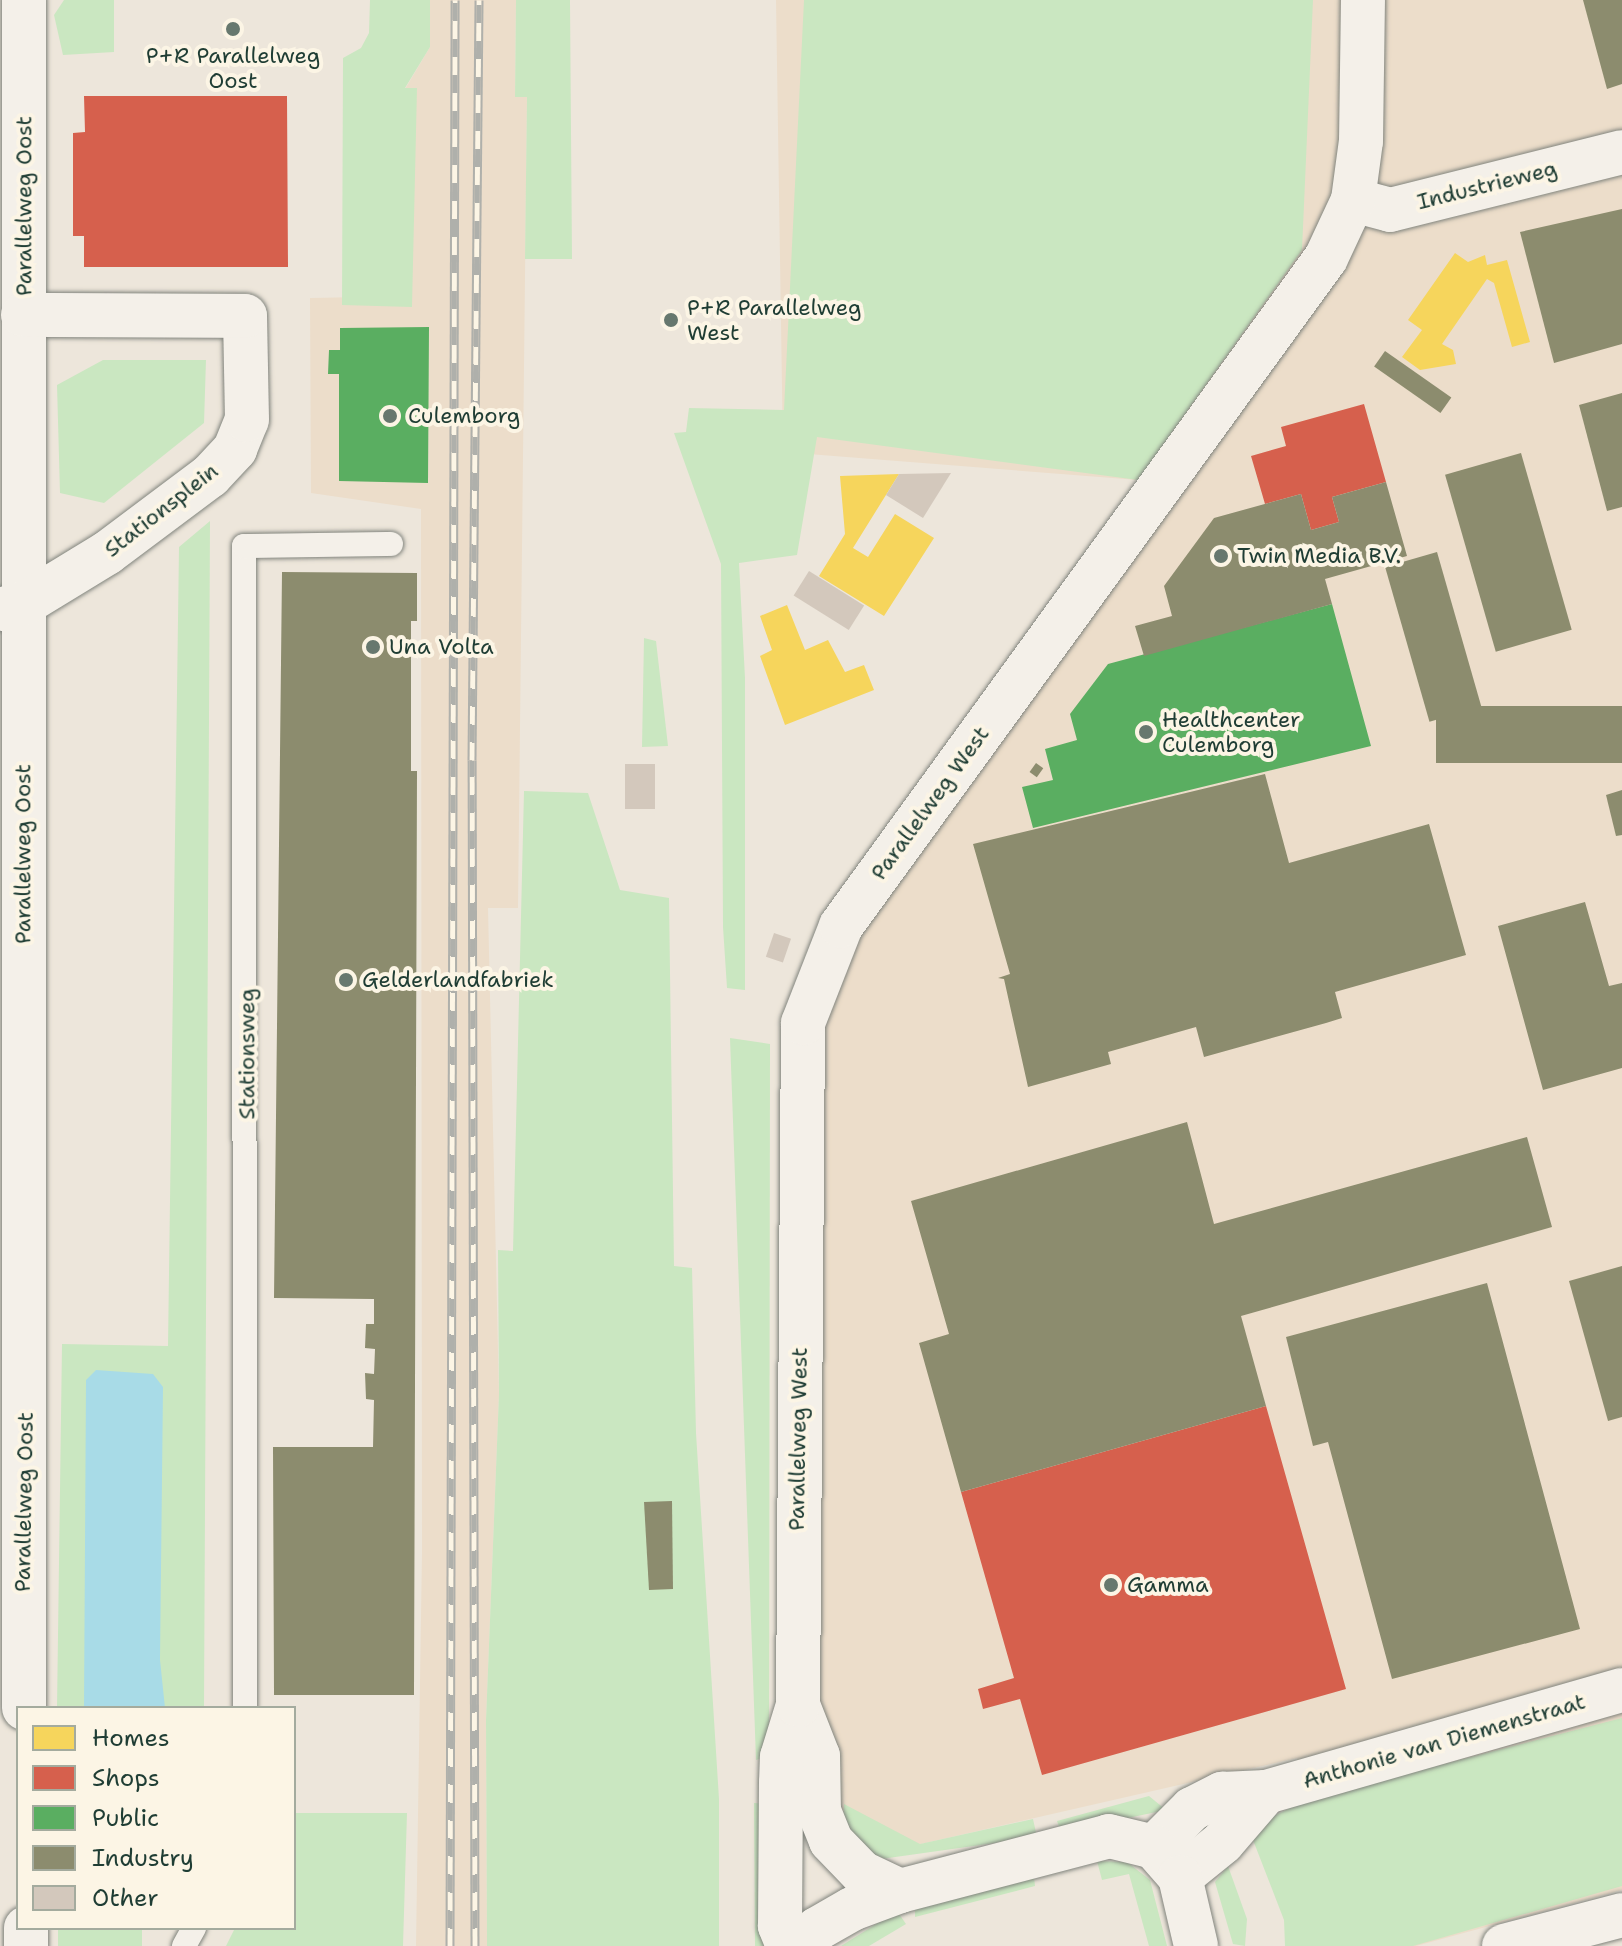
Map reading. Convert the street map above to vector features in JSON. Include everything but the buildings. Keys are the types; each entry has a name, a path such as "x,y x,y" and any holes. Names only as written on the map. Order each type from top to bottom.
{"street":[{"name":"Parallelweg Oost","path":"24,0 23,315 13,607 12,1065 12,1593 24,1706"},
{"name":"Parallelweg West","path":"788,1946 780,1926 782,1757 798,1705 803,1023 841,926 1326,258 1353,200 1361,141 1363,0"},
{"name":"Industrieweg","path":"1353,200 1390,210 1622,152"},
{"name":"Stationsplein","path":"13,607 107,553 210,476 235,449 247,420 245,316 23,315"},
{"name":"Anthonie van Diemenstraat","path":"1167,1862 1223,1842 1266,1792 1622,1690"},
{"name":"Parallelweg West","path":"798,1705 818,1756 819,1811 831,1841 862,1873 900,1891"},
{"path":"801,1946 840,1916 900,1891 1109,1836 1167,1862 1196,1946"},
{"path":"1504,1946 1622,1915"}],"lane":[{"name":"Stationsweg","path":"245,1706 244,546 391,544"}],"shaded area":[{"path":"430,0 516,0 515,96 527,97 518,908 488,908 499,1394 486,1720 487,1946 416,1946 422,1552 421,509 311,493 310,298 363,297 417,89 405,89 430,47"},
{"path":"776,0 1622,0 1622,1890 1416,1946 1354,1946 1297,1758 825,1866 794,1004 1138,480 783,452"}],"green space":[{"path":"64,0 114,0 114,52 63,55 54,15"},
{"path":"370,0 430,0 430,47 405,88 417,88 412,307 342,305 343,58 361,48 369,33"},
{"path":"516,0 570,0 572,259 525,259 527,97 515,97"},
{"path":"804,0 1313,0 1302,250 1138,480 817,437 797,555 739,563 745,678 745,990 727,988 723,927 721,564 674,433 686,432 689,408 784,410"},
{"path":"103,360 206,360 204,423 104,503 60,493 57,385"},
{"path":"210,521 204,1706 57,1706 62,1344 168,1346 179,547"},
{"path":"644,638 656,641 668,746 642,747"},
{"path":"524,791 588,793 620,890 669,898 674,1266 692,1268 696,1433 719,1799 719,1946 487,1946 486,1720 499,1394 498,1250 513,1251"},
{"path":"730,1038 770,1044 769,1756 756,1760"},
{"path":"1622,1718 1622,1886 1413,1946 1285,1946 1284,1920 1253,1840 1272,1817 1308,1799"},
{"path":"1149,1796 1166,1810 1061,1832 1057,1821"},
{"path":"754,1803 769,1804 765,1946 755,1946"},
{"path":"844,1804 920,1844 1033,1819 1037,1837 874,1860 843,1825"},
{"path":"296,1813 407,1813 403,1946 226,1946 234,1930 296,1930"},
{"path":"1097,1861 1127,1862 1150,1880 1167,1946 1149,1946 1129,1874 1102,1880"},
{"path":"1228,1866 1247,1919 1245,1946 1233,1944 1215,1882"},
{"path":"1033,1868 1035,1886 915,1917 915,1905"},
{"path":"897,1911 906,1924 869,1946 841,1946"},
{"path":"58,1930 142,1930 142,1946 58,1946"}],"water":[{"path":"96,1370 153,1374 163,1387 160,1660 165,1706 84,1706 86,1380"}],"railway":[{"path":"450,1946 455,0"},
{"path":"475,1946 472,760 479,0"}],"place":[{"name":"P+R Parallelweg Oost","path":"233,29"},
{"name":"P+R Parallelweg West","path":"671,320"},
{"name":"Culemborg","path":"390,416"},
{"name":"Twin Media B.V.","path":"1221,556"},
{"name":"Una Volta","path":"373,647"},
{"name":"Healthcenter Culemborg","path":"1146,732"},
{"name":"Gelderlandfabriek","path":"346,980"},
{"name":"Gamma","path":"1111,1585"}]}
